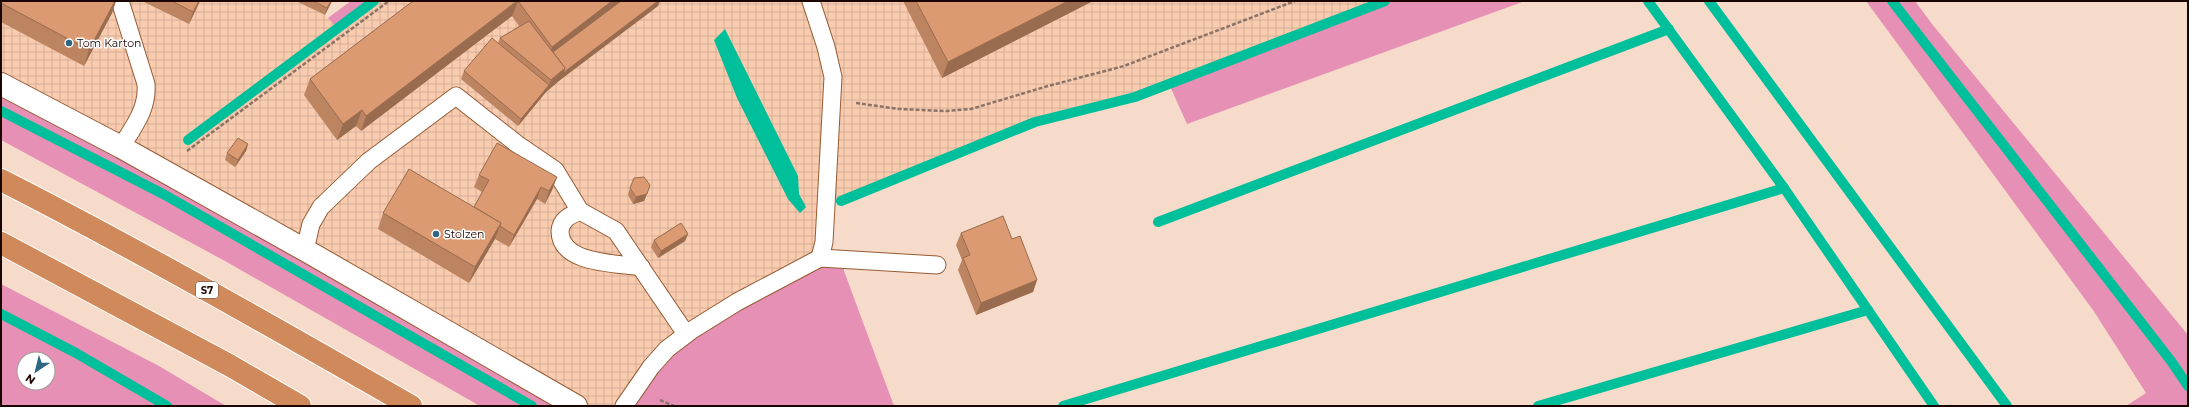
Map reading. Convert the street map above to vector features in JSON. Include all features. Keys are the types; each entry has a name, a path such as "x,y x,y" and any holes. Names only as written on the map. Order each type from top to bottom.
{"highway":[{"name":"S7","path":"1,180 75,218 255,316 411,406"},
{"path":"1,244 229,365 300,406"}],"street":[{"path":"1,84 164,171 305,250 576,406"}],"lane":[{"path":"120,1 146,84 147,96 145,108 121,147"},
{"path":"811,1 826,47 832,77 824,242 820,258"},
{"path":"305,250 311,224 321,207 369,161 456,96 517,144 555,170 580,211 616,231 686,334"},
{"path":"580,211 569,215 563,223 560,232 563,241 570,250 582,259 595,262 612,262 641,267"},
{"path":"624,406 651,367 667,349 686,334 737,302 820,258 937,265"}],"path":[{"path":"164,171 185,152 389,1"},
{"path":"832,99 899,109 946,111 971,109 1048,86 1124,66 1295,1"}],"shaded area":[{"path":"1,1 296,1 325,15 338,28 374,1 1385,1 1135,97 1035,122 841,201 827,203 820,258 624,406 576,406 1,84"},
{"path":"351,1 374,1 337,28 328,18"},
{"path":"1385,1 1525,1 1187,124 1169,84"},
{"path":"1866,1 1915,1 1932,24 2188,335 2188,406 2126,406 2146,393 2093,310"},
{"path":"1,84 576,406 480,406 225,261 1,140"},
{"path":"820,258 844,259 844,271 894,406 624,406 667,349"},
{"path":"1,284 159,366 226,406 1,406"}],"water":[{"path":"725,29 798,176 799,194 806,207 800,213 788,199 737,98 714,40"}],"building":[{"name":"Tom Karton","path":"1,1 115,1 89,50 1,3"},
{"path":"172,1 199,1 193,12"},
{"path":"313,1 331,1 327,8"},
{"path":"413,1 517,1 366,116 362,110 343,124 310,79"},
{"path":"518,1 612,1 552,47"},
{"path":"621,1 658,1 563,73 565,68 553,52"},
{"path":"916,1 1068,1 948,62"},
{"path":"529,21 565,68 551,80 500,38"},
{"path":"492,38 549,85 521,119 464,71"},
{"path":"238,138 248,144 238,160 227,153"},
{"path":"497,143 557,177 549,191 541,187 514,235 500,226 501,223 474,207 489,180 479,175"},
{"name":"Stolzen","path":"409,169 501,223 475,267 383,213"},
{"path":"644,177 650,185 647,194 636,197 630,188 634,178"},
{"path":"1003,216 1012,239 1020,236 1037,280 981,303 963,258 970,255 961,233"},
{"path":"681,223 688,234 661,251 654,240"}],"waterway":[{"path":"188,140 374,1"},
{"path":"841,201 1035,122 1135,97 1385,1"},
{"path":"1648,1 1784,188 1934,406"},
{"path":"1709,1 2007,406"},
{"path":"1892,1 2171,361 2188,386"},
{"path":"1158,222 1669,29"},
{"path":"1,111 165,195 532,406"},
{"path":"1063,406 1784,188"},
{"path":"1538,406 1868,310"},
{"path":"1,314 76,353 167,406"}],"place":[{"name":"Tom Karton","path":"69,43"},
{"name":"Stolzen","path":"436,234"}]}
